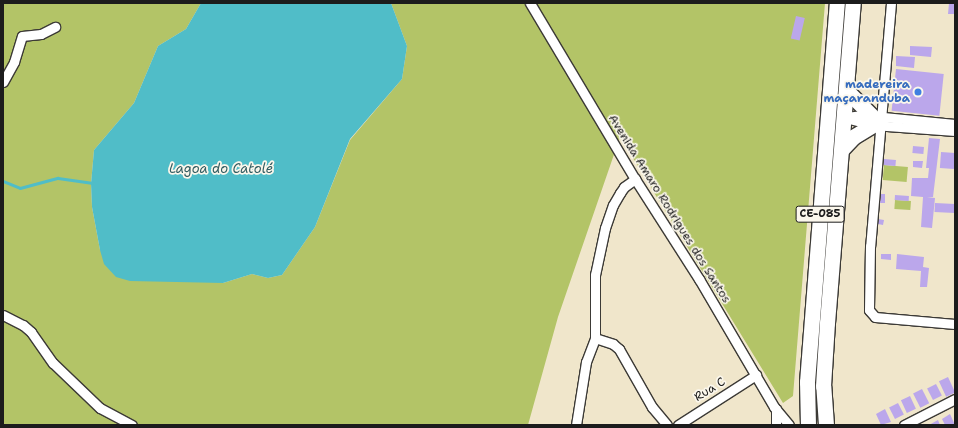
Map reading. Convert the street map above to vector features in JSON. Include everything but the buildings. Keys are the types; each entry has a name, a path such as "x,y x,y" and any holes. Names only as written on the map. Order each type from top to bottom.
{"highway":[{"name":"CE-085","path":"808,425 807,382 837,3"},
{"name":"CE-085","path":"826,425 823,386 827,322 845,118 853,3"},
{"path":"842,148 853,137 876,121 847,91"}],"street":[{"name":"Avenida Amaro Rodrigues dos Santos","path":"530,3 635,179 698,279 776,409 790,425"},
{"path":"891,3 876,121 868,298 869,310 875,317 955,324"},
{"path":"3,82 14,62 22,36 41,34 55,27"},
{"path":"845,118 955,131"},
{"path":"876,121 955,124"},
{"path":"576,425 586,362 595,338 596,275 605,228 613,205 620,193 624,187 635,179"},
{"path":"3,315 23,325 31,332 53,363 100,408 132,425"},
{"path":"595,338 613,344 620,349 652,407 667,425"},
{"name":"Rua C","path":"678,425 756,375"},
{"path":"904,425 955,399"},
{"path":"776,409 776,425"}],"green space":[{"path":"3,3 201,3 186,29 158,46 134,103 94,150 91,184 92,207 100,250 223,283 252,274 268,278 282,275 315,227 350,140 402,79 407,46 391,3 825,3 793,396 783,403 620,137 558,317 528,425 3,425"},
{"path":"884,165 908,167 907,182 883,180"},
{"path":"895,200 911,201 910,210 894,209"}],"water":[{"name":"Lagoa do Catolé","path":"201,3 391,3 407,46 402,79 350,139 315,227 282,275 268,278 252,274 223,283 130,281 116,277 104,264 100,250 92,207 91,184 94,150 134,103 158,46 186,29"}],"waterway":[{"path":"3,181 20,188 58,178 93,183"}],"place":[{"name":"madereira maçaranduba","path":"918,92"}]}
